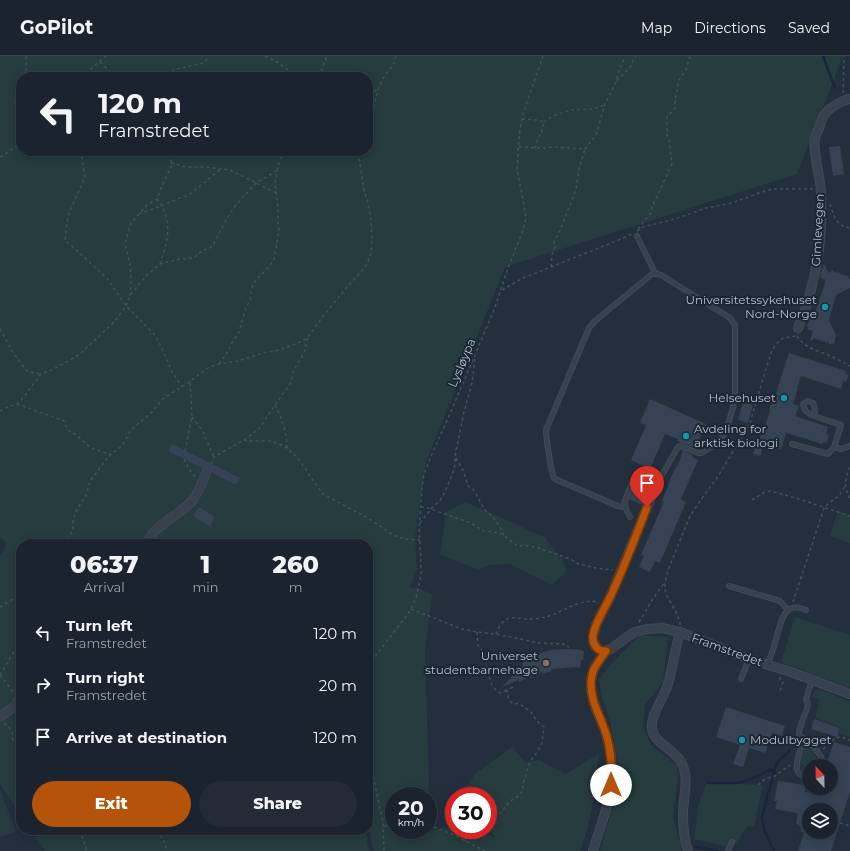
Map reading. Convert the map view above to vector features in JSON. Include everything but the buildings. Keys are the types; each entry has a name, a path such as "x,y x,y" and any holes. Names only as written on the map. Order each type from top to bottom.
{"street":[{"name":"Gimlevegen","path":"798,328 809,298 817,266 820,245 821,188 814,147 815,137 824,116 829,110 834,106 848,100"},
{"path":"149,539 162,524 191,502 205,479 206,472"},
{"path":"606,651 602,652 594,645 593,637 596,625 621,572 653,493"},
{"name":"Framstredet","path":"593,851 611,785 612,774 610,751 606,734 594,704 591,689 592,676 606,651 627,637 641,630 654,628 662,628 680,632 850,694"},
{"path":"680,632 666,692 653,718 652,725 656,738 679,759 686,774 682,813 683,828 688,851"},
{"path":"0,718 16,704"}],"lane":[{"path":"637,236 655,273 730,318 735,324 734,400 725,433 718,442 702,453 698,453 680,446 678,447 658,480 653,493"},
{"path":"625,507 618,506 554,478 548,450 546,430 590,328 595,321 655,273"},
{"path":"792,444 828,454 834,447 841,425 814,415"},
{"path":"834,447 841,449 850,446"},
{"path":"630,516 625,507 624,500 636,474 642,474 658,480"},
{"path":"729,586 780,601 790,609"},
{"path":"767,665 782,618 790,609 800,608 806,610"},
{"path":"741,679 749,658"},
{"path":"802,775 798,772 796,766 801,743 799,730 808,705 806,699 812,680"},
{"path":"799,736 808,741 819,752 823,759"},
{"path":"728,851 732,842"}],"path":[{"path":"25,72 26,56"},
{"path":"87,72 106,56"},
{"path":"172,72 173,70 204,64 209,56"},
{"path":"265,56 291,72"},
{"path":"321,72 327,56"},
{"path":"373,110 382,80 394,63 396,56"},
{"name":"Lysløypa","path":"373,659 411,609 416,598 421,576 420,523 424,474 475,356 520,241 526,218 517,169 518,147 522,119 543,56"},
{"path":"551,267 555,239 576,190 579,168 585,149 596,135 605,104 616,82 624,56"},
{"path":"615,83 631,66 636,56"},
{"path":"637,230 652,211 652,207 672,164 669,138 666,135 668,117 675,108 679,80 686,70 690,56"},
{"path":"844,56 843,88 848,100"},
{"path":"99,61 111,72"},
{"path":"373,91 378,90"},
{"path":"16,95 16,106"},
{"path":"536,148 544,122 554,116 570,110 593,109 605,104"},
{"path":"522,119 544,122"},
{"path":"1,156 16,146"},
{"path":"518,147 585,149"},
{"path":"81,156 85,177 68,216 65,240 107,278 126,306 153,333 160,342 172,372 182,387"},
{"path":"130,296 130,264 126,244 131,223 147,205 157,199 162,183 171,167 169,156"},
{"path":"219,364 239,332 251,297 253,285 274,259 279,230 275,183 282,156"},
{"path":"68,539 73,530 73,519 86,496 90,481 110,454 122,446 131,430 153,411 165,397 182,387 208,368 279,350 303,341 308,337 323,316 361,272 371,253 372,238 371,220 364,190 359,156"},
{"path":"171,163 186,167 204,167 230,170 276,193"},
{"path":"139,214 190,194 221,169"},
{"path":"0,329 12,351 27,371 41,374 58,367 80,354 115,321 126,306 130,296 147,275 160,264 180,259 194,258 203,250 209,249 213,245 230,213 256,183 278,170"},
{"path":"501,291 523,278 614,242 643,227 675,219 706,208 732,204 759,193 772,190 821,188"},
{"path":"157,199 165,213 168,228 167,244 160,264"},
{"path":"828,200 838,223 844,227 850,228"},
{"path":"680,632 680,622 664,587 668,570 690,516 717,478 750,424 774,347 784,338 796,336 802,344 850,366"},
{"path":"211,464 214,457 244,440 259,429 290,384 294,370 304,353 308,337"},
{"path":"420,523 430,509 441,499 455,465 455,456 464,412 472,383 475,356"},
{"path":"0,411 17,404 41,374"},
{"path":"185,451 192,417 190,381"},
{"path":"17,404 64,421 68,430 90,447 110,454"},
{"path":"275,405 282,422 287,448"},
{"path":"192,417 202,430 214,457"},
{"path":"244,440 270,441 284,446 297,457 323,494 368,518 393,535 404,539 420,540"},
{"path":"455,456 463,470 468,486 474,490 484,509 494,518 504,536"},
{"path":"184,459 192,474 202,482"},
{"path":"850,467 846,476 845,486 850,498"},
{"path":"790,609 824,508 839,496 845,486"},
{"path":"752,500 763,493 770,491 850,516"},
{"path":"421,507 471,522 484,531 495,532 504,536 516,545 539,548 570,559 579,564 621,572"},
{"path":"639,623 654,597 665,582"},
{"path":"0,607 16,597"},
{"path":"496,634 507,618 529,619 547,617 572,606 590,601 607,604"},
{"path":"411,609 462,629 539,643 563,644 569,647"},
{"path":"477,632 478,646 483,650 485,655 491,684 500,693 513,687"},
{"path":"16,648 0,675 16,693"},
{"path":"780,691 783,682"},
{"path":"497,816 510,801 520,795 523,790 523,784 530,762 543,741 544,727 537,721 531,712 520,704 512,703 509,700 507,690"},
{"path":"0,718 14,737 12,743"},
{"path":"819,752 836,738 841,737 850,740"},
{"path":"758,785 765,779 775,776 797,761"},
{"path":"373,774 384,826 384,851"},
{"path":"840,823 850,826"},
{"path":"437,828 485,851"},
{"path":"82,835 87,851"},
{"path":"161,835 168,851"}],"green space":[{"path":"0,56 843,56 797,174 505,267 426,462 415,537 417,569 410,587 418,588 432,594 425,653 429,787 385,787 385,839 437,839 437,830 445,828 445,839 497,839 497,787 466,787 476,773 512,747 526,763 539,760 565,774 599,754 591,815 580,851 375,851 373,849 371,835 373,835 373,539 16,539 16,808 0,784 0,556 6,547 4,540 0,538"},
{"path":"466,502 544,537 562,559 567,570 553,585 510,564 489,565 478,570 440,554 446,512"},
{"path":"838,511 850,515 850,543 830,536"},
{"path":"795,617 850,635 850,688 781,662"},
{"path":"640,635 668,637 663,682 645,705 643,727 651,745 677,766 678,778 673,817 681,851 600,851 621,778 610,722 601,694 599,679 610,665"},
{"path":"820,689 850,702 850,737 839,733 841,727 815,718 820,700 812,697 814,691"},
{"path":"806,745 817,759 802,759 802,770 799,765"},
{"path":"706,784 763,785 754,826 747,827 736,843 732,842 726,846 694,839 698,807"},
{"path":"0,790 16,831 0,837"},
{"path":"34,835 366,835 368,848 371,851 45,851"}],"waterway":[{"path":"823,56 835,88"},
{"path":"774,851 764,829 762,817 776,766 790,750"},
{"path":"708,783 738,783 754,778 767,771 772,770 773,772"},
{"path":"695,847 717,851"}],"place":[{"name":"Universitetssykehuset Nord-Norge","path":"825,307"},
{"name":"Helsehuset","path":"784,398"},
{"name":"Avdeling for arktisk biologi","path":"686,436"},
{"name":"Universet studentbarnehage","path":"546,663"},
{"name":"Modulbygget","path":"742,740"}],"route":[{"path":"611,785 612,774 610,751 606,734 594,704 591,689 594,670 606,651 602,652 594,645 593,637 596,625 611,595 647,507"}]}
